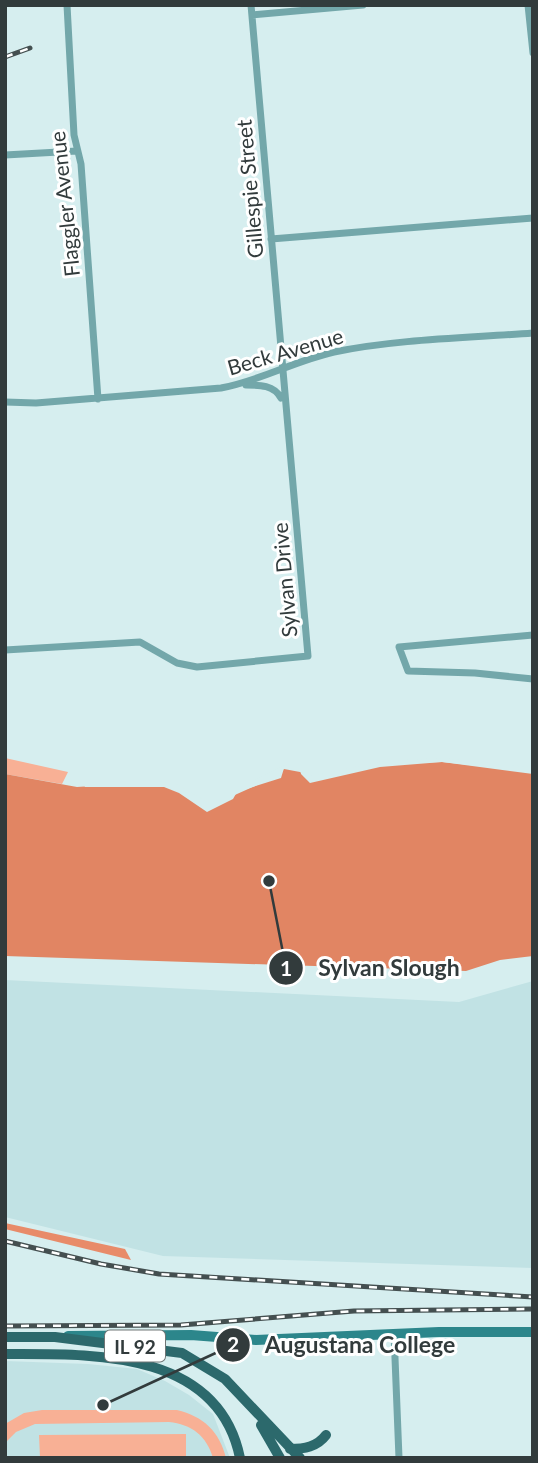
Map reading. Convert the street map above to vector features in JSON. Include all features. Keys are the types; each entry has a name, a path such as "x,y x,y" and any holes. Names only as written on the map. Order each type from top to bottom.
{"main road":[{"name":"IL 92","path":"5,1337 55,1336 182,1353 225,1379 300,1458"},
{"name":"IL 92","path":"5,1354 99,1357 148,1363 178,1375 203,1395 225,1421 240,1458"},
{"path":"247,1402 280,1458"},
{"path":"290,1449 312,1446 321,1442 326,1435"}],"street":[{"name":"Flaggler Avenue","path":"67,5 74,135 98,399"},
{"name":"Gillespie Street","path":"251,5 281,369"},
{"path":"252,15 362,5"},
{"path":"528,5 533,52"},
{"path":"5,155 77,151"},
{"path":"271,239 533,218"},
{"name":"Beck Avenue","path":"5,402 98,399 235,385 336,352 533,333"},
{"name":"Sylvan Drive","path":"5,650 140,642 177,663 197,667 308,656 281,369"},
{"path":"235,385 267,387 278,392 284,403"},
{"path":"533,635 398,647 408,671 475,673 533,679"},
{"path":"55,1336 98,1334 256,1340 394,1333 533,1332"},
{"path":"394,1333 399,1458"}],"shaded area":[{"path":"5,758 68,772 62,784 5,774"},
{"path":"442,762 533,772 533,956 500,960 466,971 5,956 5,774 77,787 143,783 174,787 208,807 266,781 284,769 300,772 312,779 384,764"},
{"path":"5,980 459,1002 533,981 533,1268 163,1256 5,1217"},
{"path":"5,1223 125,1249 131,1260 5,1229"},
{"path":"5,1361 137,1369 165,1381 213,1414 230,1458 5,1458"},
{"path":"42,1410 177,1410 195,1416 209,1426 219,1440 226,1458 213,1458 207,1443 197,1432 184,1425 169,1422 35,1424 16,1432 5,1443 5,1424 24,1413"},
{"path":"186,1434 186,1458 40,1458 39,1435"}],"pier":[{"path":"441,758 528,767 533,768 533,774 442,762 380,767 310,783 301,774 300,768 312,776 384,761"},
{"path":"285,765 281,778 237,792 233,799 207,812 179,793 164,787 85,787 83,783 143,780 175,783 209,803"}],"railway":[{"path":"5,57 30,48"},
{"path":"5,1241 101,1264 159,1274 533,1297"},
{"path":"5,1326 181,1325 354,1311 533,1309"}],"place":[{"name":"Sylvan Slough","path":"269,881"},
{"name":"Augustana College","path":"103,1405"}]}
